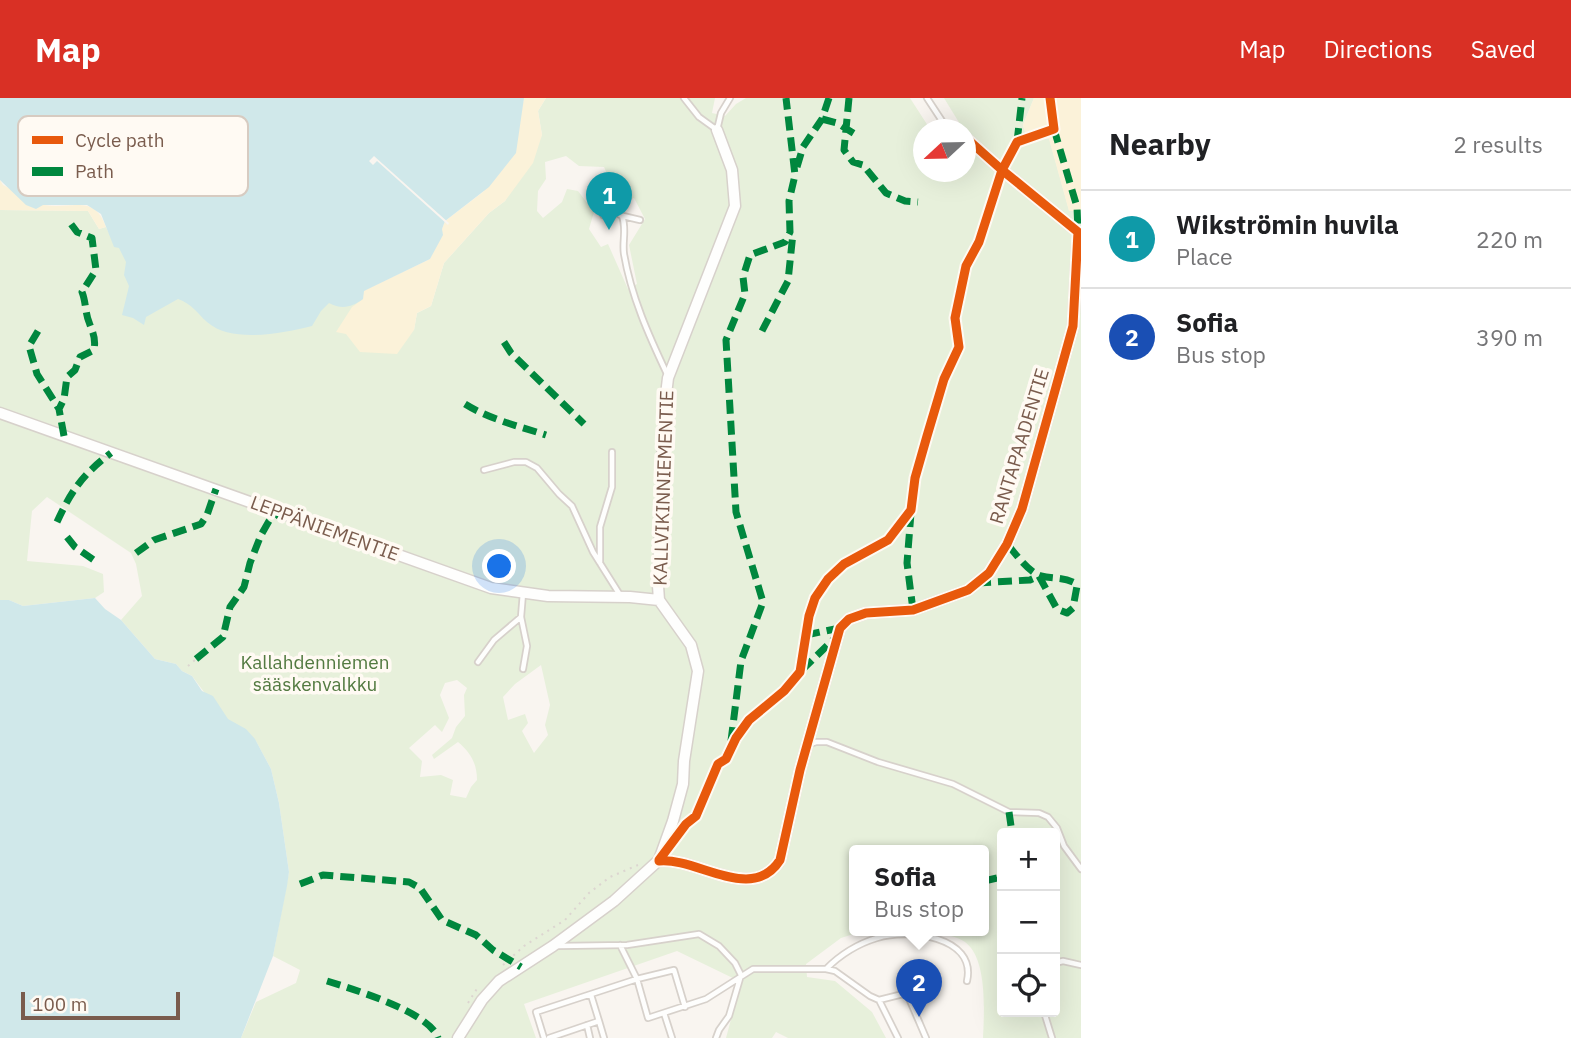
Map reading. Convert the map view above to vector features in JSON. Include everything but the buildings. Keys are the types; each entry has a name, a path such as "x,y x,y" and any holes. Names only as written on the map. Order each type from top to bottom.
{"street":[{"name":"KALLVIKINNIEMENTIE","path":"458,1038 482,1000 499,981 553,946 614,901 659,860 673,821 682,784 698,671 691,645 659,600 664,411 668,378 735,206 732,170 718,130"},
{"name":"RANTAPAADENTIE","path":"659,860 669,860 716,875 741,878 753,878 774,870 780,860 806,746 839,628 849,619 866,613 913,610 968,590 989,573 1007,544 1022,509 1073,326 1078,232 976,147"},
{"name":"LEPPÄNIEMENTIE","path":"0,413 491,587 548,596 659,600"}],"lane":[{"path":"684,98 699,117 718,130 721,113 730,98"},
{"path":"928,98 941,119"},
{"path":"603,215 613,211 640,220"},
{"path":"622,216 625,225 624,251 629,275 647,329 668,378"},
{"path":"600,564 600,527 612,487 611,452"},
{"path":"484,470 514,462 526,462 537,468 559,495 572,506 600,564 622,597"},
{"path":"523,669 527,646 521,617 524,592"},
{"path":"478,662 494,640 521,617"},
{"path":"806,746 816,742 827,743 878,762 953,784 1009,812 1039,813 1048,817 1081,869"},
{"path":"553,946 620,945 699,934 719,946 735,963 741,975 729,1016 716,1038"},
{"path":"826,970 854,947 884,936"},
{"path":"922,936 954,946 963,953 969,971 967,981"},
{"path":"620,945 636,979 648,1018 706,999 753,969 826,970 835,971 879,1000 903,994 908,996 926,1038"},
{"path":"1060,962 1081,965"},
{"path":"599,1021 547,1038 536,1013 636,979 674,970 685,1006"},
{"path":"591,995 604,1038"},
{"path":"879,1000 898,1038"},
{"path":"664,1013 672,1038"},
{"path":"1046,1017 1052,1038"},
{"path":"587,1025 590,1038"}],"path":[{"path":"188,666 196,659"},
{"path":"501,967 524,946 565,920 589,893 610,877 648,860 659,860"},
{"path":"467,1006 470,996 485,982"}],"green space":[{"name":"Kallahdenniemen sääskenvalkku","path":"546,98 715,98 712,113 725,116 746,98 910,98 924,119 913,119 913,182 976,182 976,119 957,119 944,98 1034,98 1023,125 1026,135 1049,138 1069,210 1081,211 1081,1038 983,1038 983,987 978,961 965,942 950,936 989,936 989,845 849,845 849,935 841,938 806,964 807,977 835,981 872,1012 886,1038 788,1038 776,1032 772,1038 726,1038 741,982 677,951 524,1004 536,1038 241,1038 256,1002 296,983 300,970 273,956 289,872 271,769 256,741 222,716 192,676 176,664 155,659 121,620 142,596 136,564 131,553 47,497 32,511 27,561 83,566 103,574 104,592 95,598 23,606 9,600 0,600 0,210 88,211 99,229 106,227 112,239 368,290 414,330 417,313 431,306 444,263 489,213 505,201 542,135 538,111","holes":["566,156 579,166 604,167 613,188 611,206 634,198 645,219 629,245 637,284 628,289 608,244 601,247 589,229 594,212 578,191 567,189 562,202 543,218 537,211 538,191 546,179 545,162","541,665 550,705 545,725 548,735 534,753 522,731 528,723 525,714 508,720 503,697 515,684","457,680 467,688 464,695 465,716 456,727 452,738 432,755 434,759 458,742 466,750 476,769 477,780 466,798 450,795 453,780 441,775 420,777 422,761 409,748 435,725 442,732 449,718 440,695 445,683"]}],"sand":[{"path":"524,98 546,98 538,111 542,135 533,163 505,201 489,213 444,263 431,306 417,313 414,330 397,354 360,352 346,334 336,332 352,307 363,299 363,291 430,259 445,221 483,192 519,121"},
{"path":"1034,98 1081,98 1081,211 1069,211 1049,139 1026,135 1023,125"},
{"path":"0,180 3,185 18,193 18,196 39,204 88,206 101,216 106,227 99,229 88,211 0,210"}],"water":[{"path":"0,98 524,98 516,153 489,187 445,221 443,235 430,259 364,291 363,299 355,304 343,307 329,303 312,326 287,331 258,335 230,333 207,322 191,306 178,299 146,317 144,325 122,315 129,286 124,275 126,262 119,248 114,247 101,214 87,205 43,205 36,209 26,205 0,180"},
{"path":"95,598 121,620 155,659 176,664 192,676 202,691 213,696 228,719 246,729 255,739 271,769 289,872 273,956 241,1038 0,1038 0,600 9,600 23,606"}],"pier":[{"path":"374,156 449,223 448,225 377,161 373,165 369,161"}],"marked path":[{"path":"731,741 741,661 763,602 736,512 726,340 745,294 743,277 750,255 785,242 790,232 789,201 795,175 786,98"},
{"path":"797,167 803,147 822,119 829,98"},
{"path":"849,98 844,150 853,162 863,165 886,193 905,201 918,202"},
{"path":"1017,142 1022,98"},
{"path":"822,119 837,123 858,136"},
{"path":"1054,129 1077,207 1078,232"},
{"path":"64,436 59,409 64,399 67,377 75,370 80,357 94,350 95,342 82,292 96,270 92,238 77,232 68,220"},
{"path":"762,331 788,281 793,233"},
{"path":"38,331 29,346 37,374 59,409"},
{"path":"504,342 511,353 584,424"},
{"path":"465,404 494,418 546,435"},
{"path":"57,522 79,484 111,453"},
{"path":"136,553 154,540 201,524 216,489"},
{"path":"196,659 223,637 230,607 244,587 261,535 269,521 279,512"},
{"path":"911,513 907,563 913,610"},
{"path":"67,537 75,547 98,563"},
{"path":"977,583 1030,580 1039,576 1057,609 1067,613 1073,608 1077,586 1075,583 1036,574 1007,544"},
{"path":"806,635 840,628"},
{"path":"802,670 835,638"},
{"path":"1009,812 1011,828"},
{"path":"300,884 323,875 409,882 420,888 442,920 476,935 493,950 521,967"},
{"path":"989,880 997,878"},
{"path":"327,981 406,1011 432,1028 438,1038"}],"cycle path":[{"path":"659,860 686,824 696,816 718,764 726,759 749,720 784,691 800,672 809,616 815,598 828,579 844,564 888,540 911,510 915,478 927,436 944,379 959,347 955,318 966,266 979,242 1002,170 1017,142 1054,129 1050,98"},
{"path":"659,861 690,865 739,879 755,878 768,873 780,860 800,770 840,628 849,619 866,613 913,610 968,590 989,573 1007,544 1022,509 1073,326 1078,232 976,147"}],"place":[{"name":"Wikströmin huvila","path":"609,230"},
{"name":"Sofia","path":"919,1017"}]}
